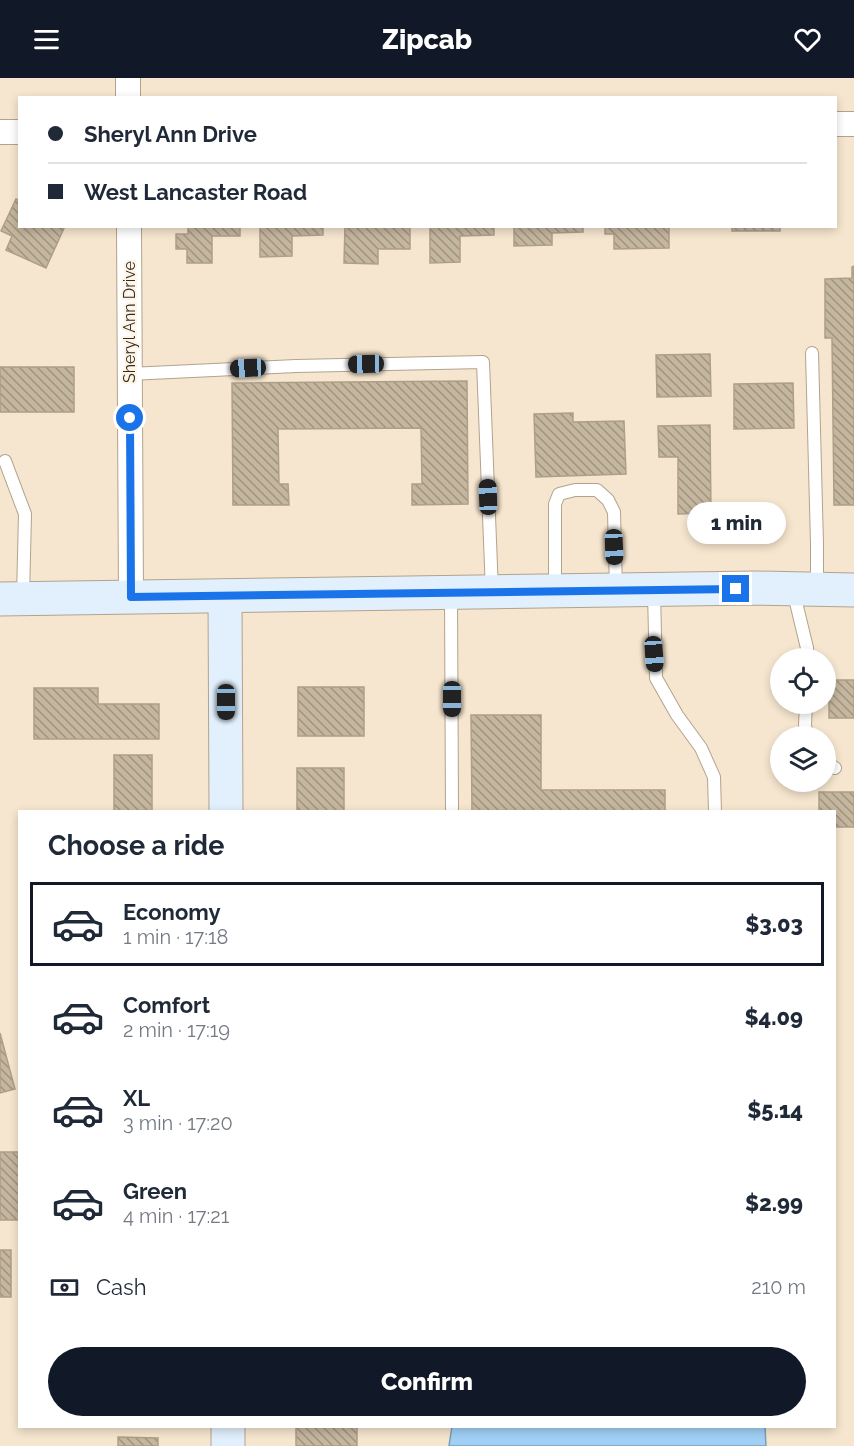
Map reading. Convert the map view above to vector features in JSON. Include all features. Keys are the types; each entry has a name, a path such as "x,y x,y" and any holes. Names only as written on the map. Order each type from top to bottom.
{"street":[{"path":"128,78 128,96"},
{"path":"837,124 854,124"},
{"path":"0,132 18,132"},
{"name":"Sheryl Ann Drive","path":"129,228 131,597"},
{"path":"12,598 616,590 854,590"},
{"path":"225,596 226,810"},
{"path":"228,1428 228,1446"}],"lane":[{"path":"808,648 805,589 817,544 812,353"},
{"path":"129,374 296,366 483,362 492,592"},
{"path":"5,461 25,514 12,598"},
{"path":"555,591 555,504 559,494 575,490 597,490 608,500 614,512 616,590"},
{"path":"654,590 656,678 677,715 701,748 714,777 715,810"},
{"path":"451,593 452,810"}],"water":[{"path":"452,1428 765,1428 766,1446 449,1446"}],"building":[{"path":"16,199 18,200 18,228 64,228 46,268 6,250 12,236 1,231"},
{"path":"188,228 240,228 240,236 212,236 212,263 187,263 187,249 176,249 176,234 188,234"},
{"path":"260,228 323,228 323,235 292,236 292,256 260,257"},
{"path":"345,228 410,228 410,249 378,249 378,264 344,263"},
{"path":"430,228 494,228 494,235 460,236 460,262 430,263"},
{"path":"514,228 583,228 583,232 552,233 552,245 514,246"},
{"path":"605,228 669,228 669,248 614,249 614,234 605,234"},
{"path":"732,228 780,228 780,231 732,231"},
{"path":"854,266 854,505 834,505 832,338 825,338 825,279 852,278 852,267"},
{"path":"710,354 711,396 657,397 656,355"},
{"path":"0,367 74,367 74,412 0,412"},
{"path":"467,381 468,504 412,505 412,484 422,484 421,428 278,429 279,484 288,484 289,505 233,505 232,383"},
{"path":"793,383 794,428 734,429 734,384"},
{"path":"573,413 573,422 624,421 626,474 536,477 534,414"},
{"path":"710,425 711,513 678,514 678,457 659,457 658,426"},
{"path":"836,680 854,680 854,718 829,718 829,714 836,714"},
{"path":"298,687 364,687 364,736 298,736"},
{"path":"34,688 98,688 98,704 159,704 159,739 34,739"},
{"path":"471,715 541,715 541,790 665,790 665,810 472,810"},
{"path":"114,755 152,755 152,810 114,810"},
{"path":"297,768 344,768 344,810 297,810"},
{"path":"819,792 854,792 854,827 836,827 836,810 819,810"},
{"path":"0,1033 15,1089 0,1093"},
{"path":"0,1152 18,1152 18,1220 0,1220"},
{"path":"0,1250 11,1250 11,1297 0,1297"},
{"path":"296,1428 357,1428 357,1446 296,1446"},
{"path":"118,1437 158,1438 158,1446 118,1446"}],"route":[{"path":"130,418 131,597 736,589"}]}
